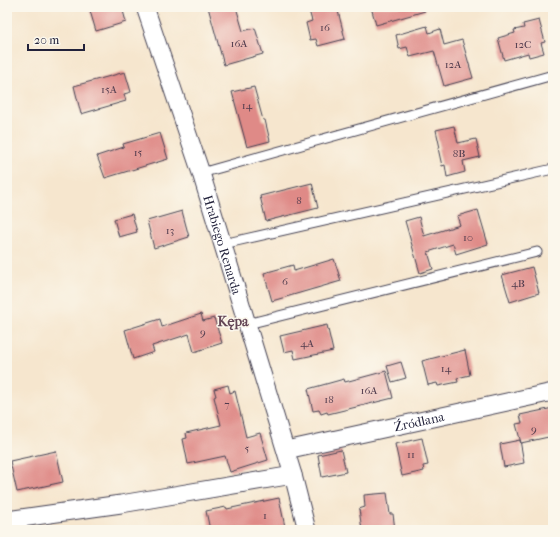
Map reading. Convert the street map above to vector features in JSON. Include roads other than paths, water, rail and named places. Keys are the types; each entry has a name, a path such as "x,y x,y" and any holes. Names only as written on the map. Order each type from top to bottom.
{"street":[{"name":"Hrabiego Renarda","path":"146,7 223,244 286,450 307,530"},
{"name":"Źródlana","path":"286,450 553,392"},
{"path":"7,520 120,504 293,474"}],"lane":[{"path":"201,173 553,75"},
{"path":"223,244 553,169"},
{"path":"247,324 537,252"}],"district":[{"name":"Kępa","path":"233,321"}]}
